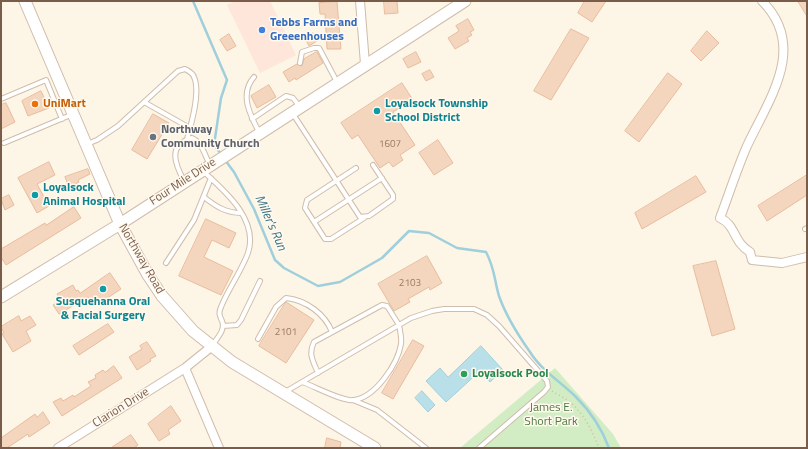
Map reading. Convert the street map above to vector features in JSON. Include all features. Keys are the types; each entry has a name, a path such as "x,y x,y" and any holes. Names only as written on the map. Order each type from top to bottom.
{"street":[{"name":"Northway Road","path":"25,1 120,224 148,275 176,314 211,347 283,393 375,448"},
{"path":"360,1 365,64"},
{"name":"Four Mile Drive","path":"1,297 120,224 365,64 465,1"},
{"path":"762,1 777,17 785,34 788,53 786,68 780,87 747,146 720,218 729,224 737,241 743,248 750,252 752,260 782,264 807,257"},
{"name":"Clarion Drive","path":"58,448 185,368 211,347"},
{"path":"185,368 219,448"}],"lane":[{"path":"300,63 302,52 319,48 338,82"},
{"path":"86,144 97,140 118,126 178,71 185,69 194,76 196,83 190,128 186,140"},
{"path":"1,99 57,76"},
{"path":"254,77 250,83 246,95 252,119 260,133"},
{"path":"46,80 62,119"},
{"path":"252,119 286,96 293,98 296,110 336,180 360,217 364,218"},
{"path":"144,102 190,128"},
{"path":"4,144 73,114"},
{"path":"166,263 194,220 211,178 209,165 200,144 192,138 181,142 174,154 184,181"},
{"path":"356,168 307,200 305,204 305,208 325,239 331,239 393,199 393,195 373,165"},
{"path":"211,178 227,193 241,213 249,234 248,252 221,306 220,318 223,326 221,332 211,347"},
{"path":"314,222 382,178"},
{"path":"204,197 215,206 235,213 241,213"},
{"path":"223,326 237,324 241,320 260,280"},
{"path":"258,339 276,306 286,298 308,306 322,315 332,332"},
{"path":"318,373 310,355 310,350 314,342 382,306 387,306 399,326 401,342 397,358 382,382 364,396 353,400"},
{"path":"283,393 399,326 410,318 444,309 474,309 487,315 499,326 547,380 548,387 479,448"},
{"path":"302,382 316,386 332,394 353,400 376,410 426,448"}],"path":[{"path":"548,387 570,402 579,411 587,422 599,448"}],"shaded area":[{"name":"Tebbs Farms and Greeenhouses","path":"236,1 270,1 296,55 260,73 227,5"}],"green space":[{"name":"James E. Short Park","path":"555,368 613,434 621,448 460,448"}],"water":[{"name":"Loyalsock Pool","path":"481,346 503,370 490,382 480,371 446,402 426,381 440,368 448,377"},
{"path":"422,391 435,405 428,412 415,398"}],"building":[{"path":"384,1 397,1 398,13 385,14"},
{"path":"585,1 606,1 592,22 578,13"},
{"path":"798,1 807,1 807,16"},
{"path":"337,2 341,49 327,49 325,14 320,14 319,3"},
{"path":"468,19 474,30 470,32 472,35 467,38 469,41 455,49 448,38 459,31 456,26"},
{"path":"571,29 589,38 551,100 534,91"},
{"path":"707,31 719,43 701,61 691,51"},
{"path":"313,33 317,41 309,46 305,38"},
{"path":"229,34 236,46 227,51 220,40"},
{"path":"317,52 323,63 296,80 295,78 289,82 283,72 297,64 302,66 304,59"},
{"path":"416,52 421,62 408,68 403,59"},
{"path":"430,70 434,77 426,81 422,74"},
{"path":"668,73 682,84 639,142 625,131"},
{"path":"402,83 413,100 393,112 415,145 400,155 403,160 393,167 389,162 380,168 358,135 352,139 341,123"},
{"path":"269,85 276,97 257,108 251,96"},
{"name":"UniMart","path":"41,91 49,108 28,116 22,101"},
{"path":"6,103 15,122 1,129 1,105"},
{"name":"Northway Community Church","path":"153,114 169,123 147,159 132,150"},
{"path":"438,140 453,163 434,175 419,153"},
{"name":"Loyalsock Animal Hospital","path":"49,162 55,175 37,184 49,206 37,213 18,178"},
{"path":"88,169 90,174 78,180 79,182 69,187 65,177"},
{"path":"807,175 807,195 767,221 758,206"},
{"path":"696,176 706,192 642,229 635,213"},
{"path":"9,195 14,205 5,210 1,199"},
{"path":"74,207 81,218 6,265 1,257 1,249 45,223 46,225"},
{"path":"206,219 236,233 229,248 212,240 204,257 233,271 221,295 179,276"},
{"path":"427,256 442,283 430,290 429,287 408,299 410,302 394,311 378,284"},
{"path":"716,261 735,329 712,336 693,266"},
{"path":"110,273 121,289 95,306 88,297 59,314 53,305 61,300 57,294 73,285 76,291 78,290 80,293"},
{"path":"286,302 314,320 286,363 259,346"},
{"path":"19,316 21,321 30,316 36,325 26,331 31,341 13,352 2,334 4,333 1,327"},
{"path":"108,324 114,332 79,355 73,346"},
{"path":"413,340 424,346 393,399 382,393"},
{"path":"147,342 156,356 137,370 129,357 142,349 140,346"},
{"path":"114,366 122,378 62,416 53,402 61,398 63,401 73,395 74,397 91,386 88,382 96,378 95,375 103,370 105,372"},
{"path":"171,406 181,421 168,430 170,434 159,441 148,424"},
{"path":"43,412 50,423 29,437 28,434 7,448 1,448 1,438 35,414 37,417"},
{"path":"131,435 138,445 134,448 111,448"},
{"path":"327,438 341,442 340,448 325,448"}],"waterway":[{"name":"Miller's Run","path":"193,1 227,80 221,98 214,145 221,154"},
{"name":"Miller's Run","path":"225,160 234,172 254,209 275,260 284,268 318,286 340,282 382,258 409,231 429,233 457,248 486,252 493,269 499,296 517,332 540,365 570,391 586,408 599,427 609,448"}],"place":[{"name":"Tebbs Farms and Greeenhouses","path":"262,30"},
{"name":"UniMart","path":"35,104"},
{"name":"Loyalsock Township School District","path":"377,111"},
{"name":"Northway Community Church","path":"153,137"},
{"name":"Loyalsock Animal Hospital","path":"35,195"},
{"name":"Susquehanna Oral & Facial Surgery","path":"103,289"},
{"name":"Loyalsock Pool","path":"464,374"}]}
